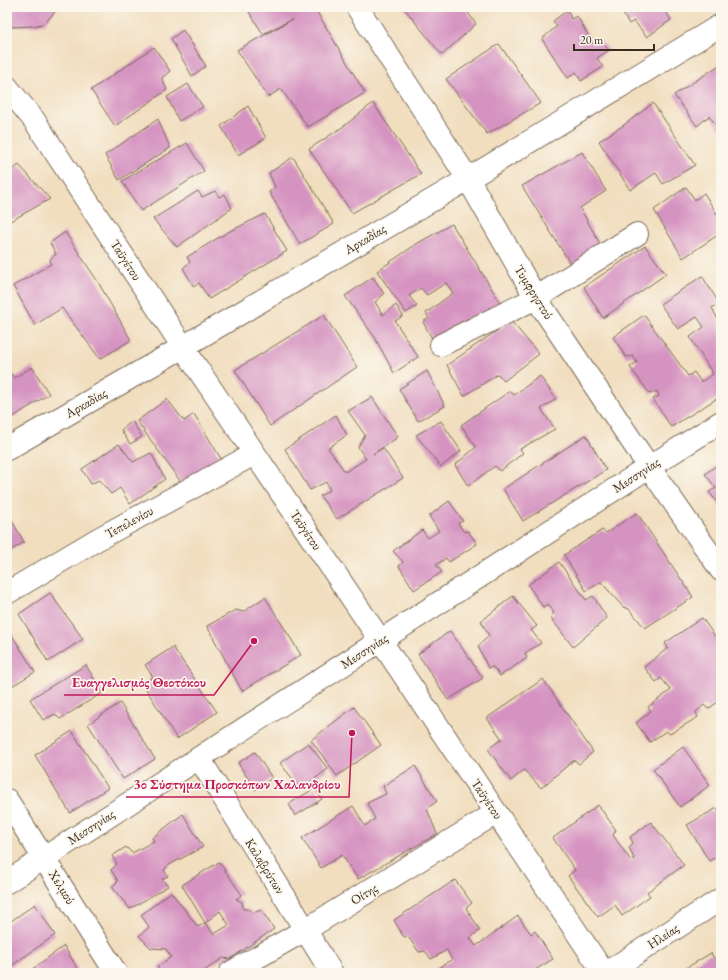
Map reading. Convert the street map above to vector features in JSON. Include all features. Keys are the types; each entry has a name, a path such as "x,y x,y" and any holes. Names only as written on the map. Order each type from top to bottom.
{"street":[{"name":"Τυμφρηστού","path":"356,7 468,179 536,298 648,467 721,570"},
{"name":"Αρκαδίας","path":"7,449 468,179 721,25"},
{"name":"Ταϋγέτου","path":"7,87 34,120 254,454 605,973"},
{"path":"441,345 536,298 637,234"},
{"name":"Μεσσηνίας","path":"7,882 648,467 721,422"},
{"name":"Τεπελενίου","path":"7,593 98,539 254,454"},
{"name":"Καλαβρύτων","path":"199,758 332,973"},
{"name":"Χελμού","path":"7,800 116,973"},
{"name":"Οίτης","path":"230,973 305,930 496,813"},
{"name":"Ηλείας","path":"605,973 721,899"}],"building":[{"path":"7,7 59,7 45,23 34,26 12,27 7,25"},
{"path":"246,7 314,7 365,93 308,127 281,89 268,97 237,50 293,19 263,34"},
{"path":"403,7 464,7 476,24 442,55"},
{"path":"619,7 673,7 666,12 671,20 647,37 634,21 629,24"},
{"path":"568,10 571,19 577,16 593,44 600,41 609,50 597,58 603,67 581,81 576,72 568,78 542,39 557,26 553,21"},
{"path":"183,30 206,66 192,76 171,39"},
{"path":"499,44 541,103 487,134 446,79"},
{"path":"154,47 170,71 162,78 167,90 115,126 91,90"},
{"path":"721,64 721,131 709,116 697,126 674,95"},
{"path":"188,84 203,107 179,121 167,97"},
{"path":"373,103 421,174 352,213 309,149 344,126"},
{"path":"653,103 695,165 663,184 656,173 630,190 599,141 624,125"},
{"path":"248,106 266,138 238,155 221,126"},
{"path":"158,119 170,148 119,180 105,155"},
{"path":"187,143 204,171 141,211 122,181"},
{"path":"582,152 606,191 580,208 603,249 573,268 522,186"},
{"path":"293,157 334,224 300,244 269,192 275,187 269,173"},
{"path":"19,165 50,199 7,223 7,173"},
{"path":"686,187 695,200 704,193 721,221 721,233 683,258 654,210"},
{"path":"198,191 202,197 215,191 219,197 225,194 232,208 177,247 153,219"},
{"path":"265,214 287,251 209,299 199,283 194,287 183,268 190,262 187,257 226,233"},
{"path":"452,224 501,304 473,324 469,318 450,328 454,332 434,342 423,322 429,318 426,313 453,293 446,283 427,295 421,288 409,296 417,306 406,313 377,271 418,243"},
{"path":"65,232 98,282 131,340 100,359 62,308 35,325 13,286 51,264 50,259 56,254 50,243"},
{"path":"645,246 666,274 603,318 584,287"},
{"path":"702,276 719,303 712,308 721,326 721,396 671,427 653,399 659,396 657,391 650,394 630,367 637,362 633,356 626,357 613,337 644,315 688,376 694,372 701,382 713,374 690,337 704,327 697,317 678,329 660,304"},
{"path":"373,277 384,294 375,302 383,315 396,305 403,316 395,321 418,357 394,373 374,336 345,296"},
{"path":"324,315 357,367 270,426 235,370"},
{"path":"511,321 539,354 504,381 498,374 464,396 447,365"},
{"path":"7,367 14,378 32,367 49,394 7,421"},
{"path":"427,371 445,406 418,421 399,389"},
{"path":"540,376 556,399 541,409 555,429 520,449 523,453 500,471 495,466 468,486 455,465 476,447 461,425 510,391 514,395"},
{"path":"372,397 398,437 373,454 383,448 403,478 337,519 320,496 330,490 326,482 310,490 285,449 336,415 347,435 328,448 345,472 366,459 358,447 365,435 348,411"},
{"path":"167,399 184,421 194,414 223,462 183,485 137,421"},
{"path":"132,421 142,437 130,444 121,430"},
{"path":"441,421 461,451 441,467 416,435"},
{"path":"586,435 606,470 523,521 503,489"},
{"path":"119,444 133,462 151,453 165,479 130,504 120,488 111,494 99,480 91,484 82,469"},
{"path":"721,462 721,507 709,492 716,488 705,474"},
{"path":"449,501 463,521 458,523 464,532 468,531 477,544 449,562 446,558 436,565 442,572 414,590 399,566 403,562 393,551 422,530 428,538 439,531 429,516"},
{"path":"7,512 24,542 7,553"},
{"path":"637,513 693,597 645,628 629,609 623,607 601,582 586,591 564,555 602,530 606,533"},
{"path":"559,562 586,600 593,596 607,618 573,647 550,617 554,613 548,604 543,607 528,585"},
{"path":"50,593 83,639 48,662 19,614"},
{"path":"513,596 537,626 531,630 541,643 525,653 527,658 500,676 493,667 488,668 478,646 489,636 481,621"},
{"path":"265,597 301,655 242,691 207,626 236,610 243,612"},
{"path":"702,618 721,645 721,700 708,709 704,705 696,712 698,717 670,734 666,731 650,742 636,723 651,711 648,707 671,690 661,678 656,682 644,667 668,648 665,643"},
{"path":"7,627 35,672 7,689"},
{"path":"450,631 483,678 448,700 418,654"},
{"path":"173,647 217,712 177,739 143,684 153,677 145,665"},
{"path":"86,665 102,693 60,719 55,714 43,720 30,699"},
{"path":"543,679 593,752 579,764 574,760 541,788 524,770 511,781 488,749 502,739 487,718"},
{"path":"120,703 155,759 123,779 88,724"},
{"path":"354,707 381,745 337,776 311,740"},
{"path":"72,731 108,788 70,813 35,755"},
{"path":"308,743 328,769 301,789 280,763"},
{"path":"683,747 710,785 680,807 653,769"},
{"path":"255,752 272,778 255,790 238,763"},
{"path":"415,766 437,801 427,809 437,834 358,879 342,855 321,868 302,838 353,806 365,826 375,819 367,803 386,794 383,786"},
{"path":"315,788 322,799 295,816 289,804"},
{"path":"598,805 616,830 613,835 631,861 634,859 629,847 633,843 630,837 651,822 684,865 647,892 650,896 622,916 615,905 598,917 568,876 575,870 553,838"},
{"path":"717,808 721,813 721,854 709,861 687,825"},
{"path":"183,814 203,847 169,865 164,870 168,876 162,879 168,886 130,909 112,887 118,881 111,870 117,864 112,856 126,847 132,853 154,841 152,838"},
{"path":"219,862 242,895 236,899 242,902 243,909 248,909 253,913 261,910 274,929 230,959 223,958 201,973 162,973 157,967 171,957 166,949 151,948 139,936 149,927 141,915 171,892 198,927 205,923 182,885","holes":["220,911 229,925 214,934 205,923"]},
{"path":"455,880 472,903 466,908 480,930 470,938 476,946 518,916 531,934 535,931 553,959 530,973 430,973 452,960 447,950 431,959 425,951 419,952 409,938 403,936 394,920"},
{"path":"35,904 55,935 7,969 7,924"},
{"path":"64,946 80,973 27,973"},
{"path":"711,953 721,969 721,973 678,973"}],"place":[{"name":"Ευαγγελισμός Θεοτόκου","path":"254,641"},
{"name":"3ο Σύστημα Προσκόπων Χαλανδρίου","path":"352,733"}]}
